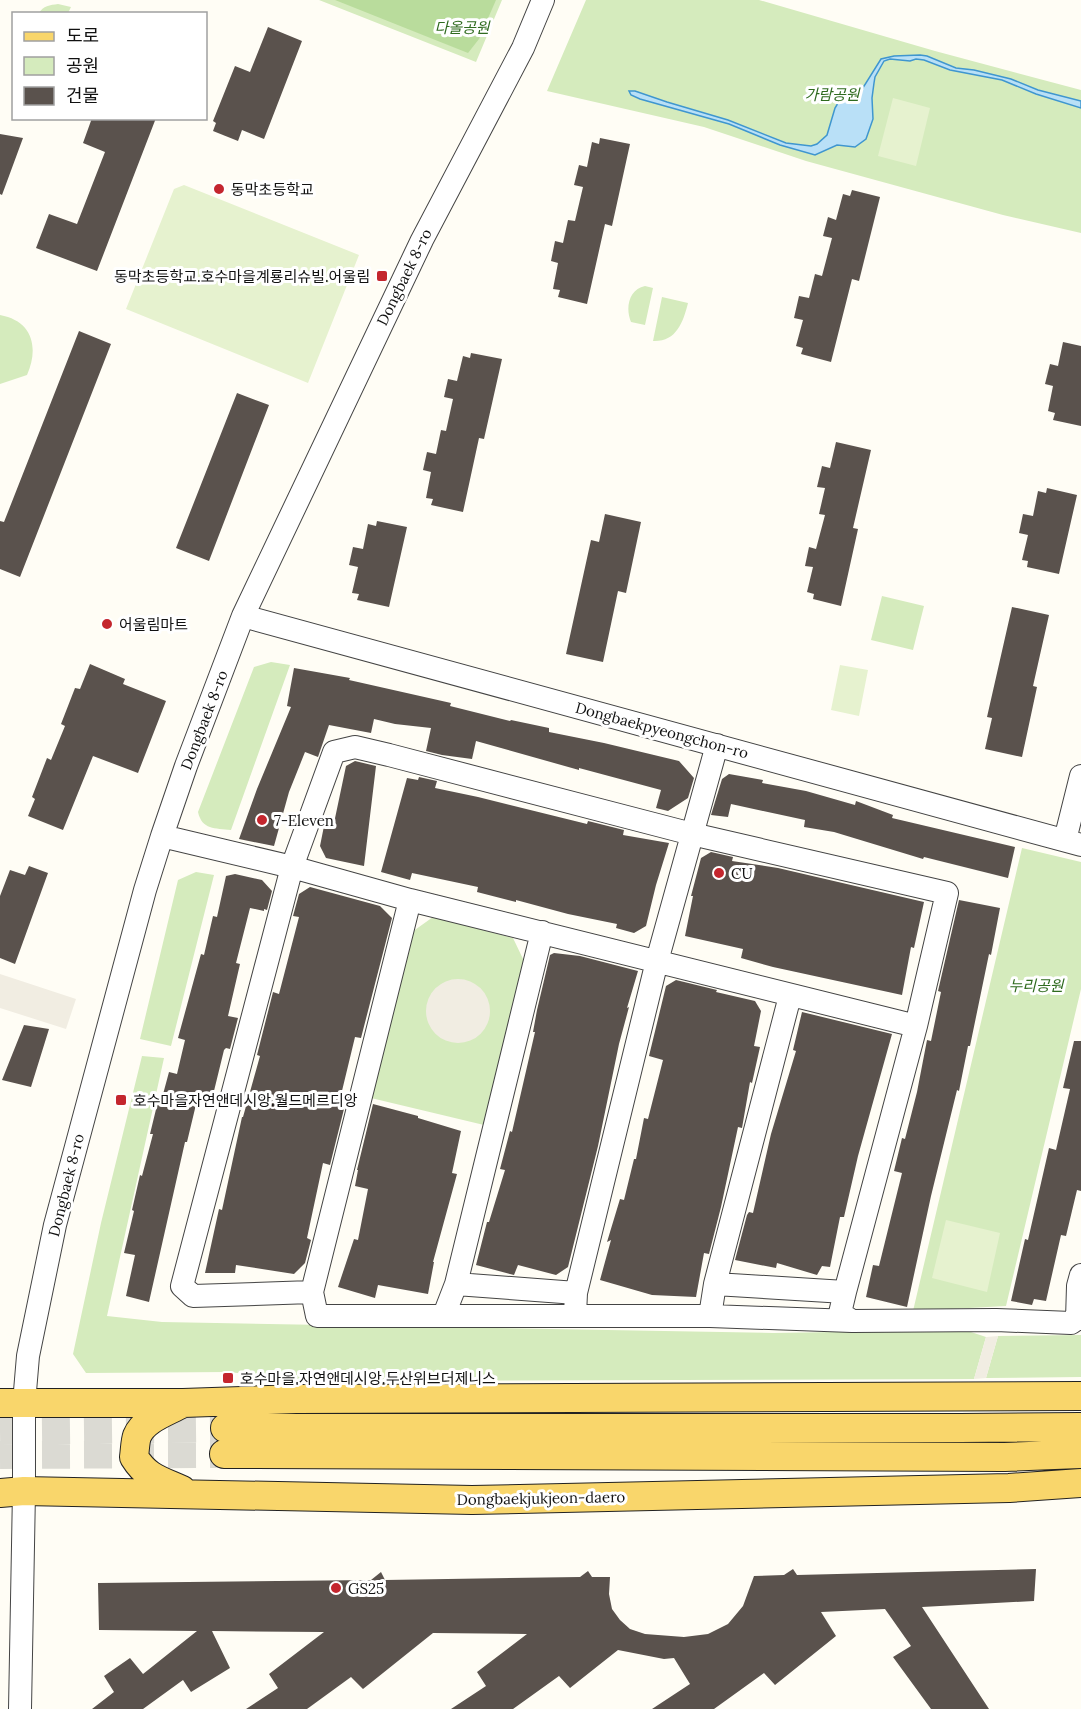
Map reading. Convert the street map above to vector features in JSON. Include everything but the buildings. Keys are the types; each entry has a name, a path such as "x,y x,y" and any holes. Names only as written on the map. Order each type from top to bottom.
{"main road":[{"path":"12,1403 183,1403 308,1399 1081,1396"},
{"path":"183,1403 154,1418 144,1426 137,1436 134,1456 141,1469 153,1477 194,1495"},
{"path":"1081,1427 225,1441 1005,1457 1081,1454"},
{"path":"1005,1457 1081,1468"},
{"name":"Dongbaekjukjeon-daero","path":"12,1492 472,1500 1009,1488 1081,1483"}],"street":[{"name":"Dongbaek 8-ro","path":"20,1709 12,1492 12,1403 28,1356 55,1226 145,890 162,836 243,616 422,240 523,48 543,0"},
{"name":"Dongbaekpyeongchon-ro","path":"243,616 1073,842"},
{"path":"576,1304 657,961 717,745"},
{"path":"312,1292 193,1296 182,1286 292,867 334,752 355,747 692,834 947,893 916,1026 840,1312 852,1321"},
{"path":"1073,842 1081,776"},
{"path":"162,836 916,1026"},
{"path":"410,900 312,1292 317,1316 444,1315 576,1304"},
{"path":"444,1315 456,1284 542,932"},
{"path":"710,1316 715,1284 790,996"},
{"path":"456,1284 576,1304 710,1316 852,1321 996,1320 1071,1323 1079,1319 1080,1283"},
{"path":"715,1284 845,1292"}],"green space":[{"name":"다올공원","path":"319,0 502,0 476,62"},
{"name":"다올공원","path":"335,0 496,0 479,39 468,53"},
{"name":"가람공원","path":"586,0 759,0 1081,90 1081,233 1003,215 806,161 704,127 547,91"},
{"path":"50,5 71,7 68,12 40,12"},
{"path":"893,98 930,108 916,166 878,156"},
{"path":"184,185 359,255 308,383 126,309 174,189"},
{"path":"645,286 653,288 645,325 631,322 628,311 632,295"},
{"path":"662,297 688,303 684,318 673,335 653,341"},
{"path":"0,315 20,323 26,330 30,337 32,355 27,375 0,384"},
{"path":"882,596 924,606 913,650 871,640"},
{"path":"271,662 290,665 231,830 210,827 203,822 198,812 254,667"},
{"path":"840,665 868,670 859,716 831,710"},
{"name":"누리공원","path":"1022,848 1081,862 1081,989 1006,1306 913,1311"},
{"path":"196,872 214,875 171,1046 140,1039 178,880"},
{"path":"433,917 513,938 524,961 484,1125 371,1098 412,932"},
{"path":"142,1056 164,1058 107,1316 162,1322 773,1333 965,1330 986,1337 974,1379 306,1381 229,1372 86,1373 73,1354 101,1223"},
{"path":"946,1220 1000,1233 987,1292 932,1278"},
{"path":"1081,1335 1081,1377 986,1378 998,1336"}],"shaded area":[{"path":"0,974 76,999 66,1029 0,1008"},
{"path":"452,979 464,979 481,988 488,999 490,1011 488,1023 481,1034 464,1043 452,1043 440,1038 431,1029 426,1017 426,1005 431,993 440,984"},
{"path":"998,1336 986,1378 974,1379 986,1337"}],"water":[{"path":"920,55 956,68 1011,79 1038,90 1081,101 1081,108 1036,94 1002,80 950,70 924,60 890,59 884,61 875,77 872,98 873,119 866,139 855,147 837,145 815,155 780,145 729,124 640,99 631,95 629,91 728,120 786,143 811,146 827,135 838,103 861,91 881,59"}],"tunnel":[{"path":"0,1431 225,1428"},
{"path":"0,1455 224,1454"}],"place":[{"name":"동막초등학교","path":"219,189"},
{"name":"동막초등학교.호수마을계룡리슈빌.어울림","path":"382,276"},
{"name":"어울림마트","path":"107,624"},
{"name":"7-Eleven","path":"262,820"},
{"name":"CU","path":"719,873"},
{"name":"호수마을자연앤데시앙.월드메르디앙","path":"121,1100"},
{"name":"호수마을.자연앤데시앙.두산위브더제니스","path":"228,1378"},
{"name":"GS25","path":"336,1588"}]}
